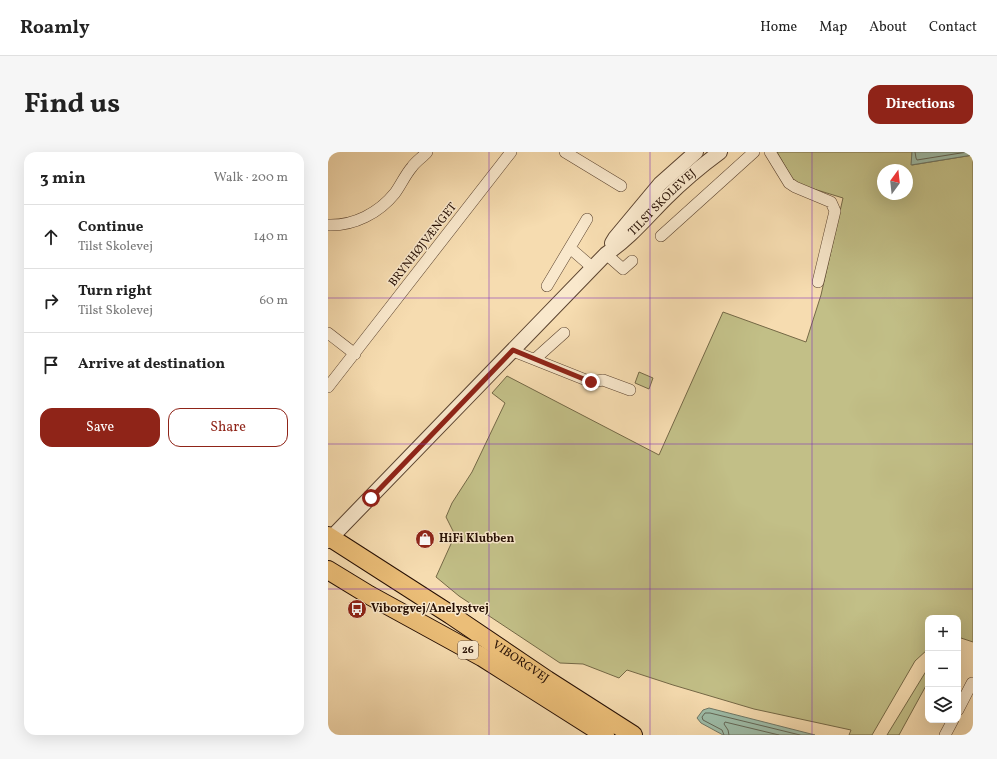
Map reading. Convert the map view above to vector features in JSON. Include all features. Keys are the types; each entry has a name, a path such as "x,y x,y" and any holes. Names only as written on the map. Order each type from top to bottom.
{"main road":[{"name":"VIBORGVEJ","path":"329,540 451,615 547,680 633,735"},
{"name":"VIBORGVEJ","path":"328,570 386,605 482,657 605,735"}],"street":[{"path":"328,225 344,224 355,221 374,212 384,204 404,180 412,167 427,152"},
{"name":"BRYNHØJVÆNGET","path":"328,387 511,152"},
{"path":"565,152 621,186"},
{"name":"TILST SKOLEVEJ","path":"329,540 606,254 620,245 667,196 698,155 720,152"},
{"path":"661,236 754,152"},
{"path":"770,152 789,183 794,187 831,202 835,211 818,282"},
{"path":"547,286 587,220"},
{"path":"570,248 593,268"},
{"path":"606,254 623,269 632,261"},
{"path":"535,359 564,332"},
{"path":"328,333 355,354"},
{"path":"513,350 591,382 603,380 630,390"},
{"path":"961,704 972,683"},
{"path":"945,735 951,723"}],"shaded area":[{"path":"777,152 912,152 912,164 877,164 877,200 913,200 913,165 973,155 973,642 961,638 961,615 925,615 925,652 915,661 872,735 849,735 851,730 754,709 627,670 619,678 583,664 560,663 459,596 436,577 455,535 446,517 452,503 472,472 505,403 492,393 507,376 659,455 723,312 806,342 821,295 843,198 804,186 793,180"},
{"path":"639,372 653,378 649,389 635,383"},
{"path":"925,673 925,687 899,735 887,735"}],"water":[{"path":"912,152 973,152 973,155 911,164"},
{"path":"709,708 815,735 723,735 701,723 697,718 703,710"}],"place":[{"name":"HiFi Klubben","path":"425,539"},
{"name":"Viborgvej/Anelystvej","path":"357,609"}],"route":[{"path":"371,498 513,350 591,382"}]}
